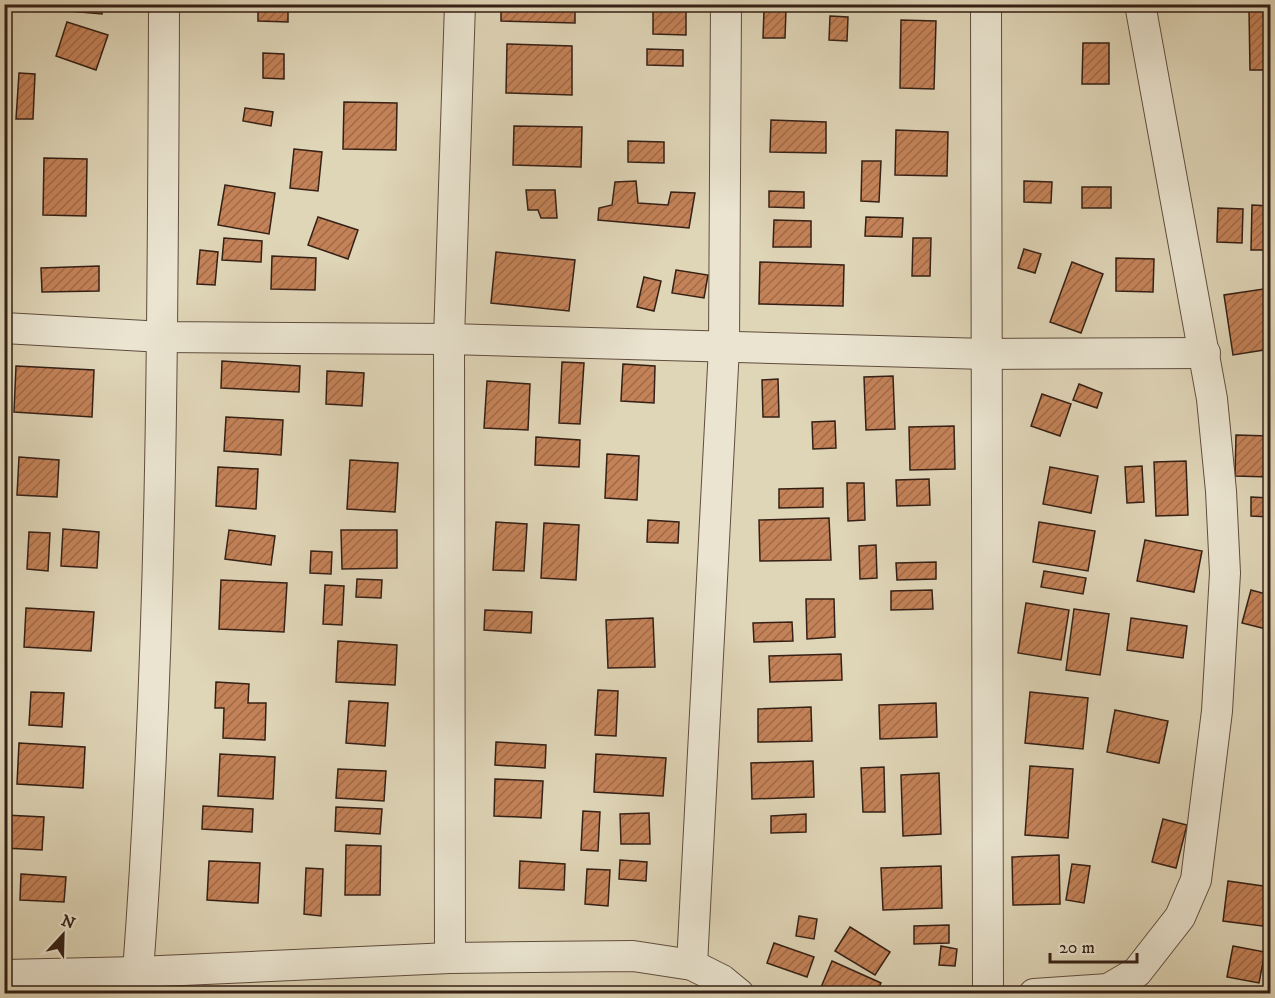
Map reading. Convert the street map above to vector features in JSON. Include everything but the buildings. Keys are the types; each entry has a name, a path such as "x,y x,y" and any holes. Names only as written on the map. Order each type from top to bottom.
{"street":[{"path":"135,983 150,769 163,337 164,4"},
{"path":"450,958 449,339 460,4"},
{"path":"692,965 724,347 726,4"},
{"path":"986,4 988,993"},
{"path":"1034,993 1108,989 1137,972 1180,917 1196,880 1217,711 1224,573 1221,491 1205,353 1140,4"},
{"path":"4,328 163,337 449,339 986,354 1205,353"},
{"path":"4,975 135,983 450,958 633,956 692,965 722,980 740,993"}]}
